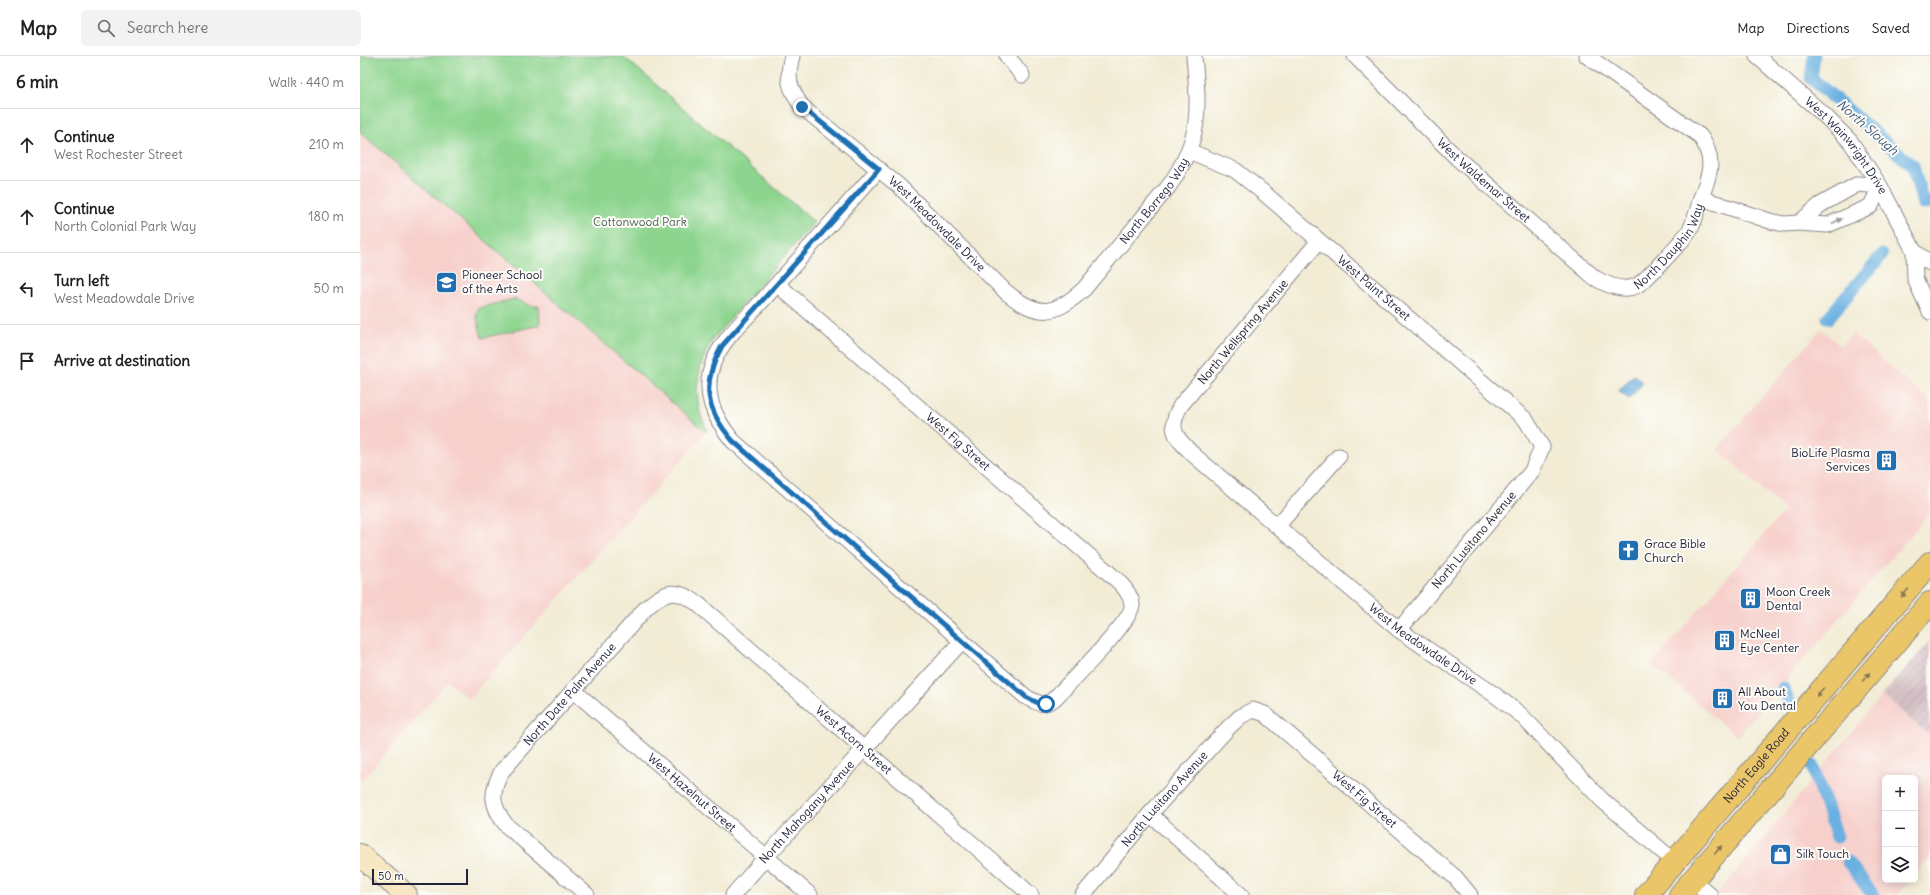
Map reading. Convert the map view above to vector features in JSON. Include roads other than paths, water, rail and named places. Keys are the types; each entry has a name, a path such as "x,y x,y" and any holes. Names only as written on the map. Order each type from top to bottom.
{"highway":[{"name":"North Eagle Road","path":"1646,895 1930,563"},
{"name":"North Eagle Road","path":"1686,888 1930,603"},
{"path":"1686,888 1695,854 1706,836 1706,826"},
{"path":"1662,895 1673,876 1675,862"}],"main road":[{"path":"360,855 406,895"}],"street":[{"name":"West Meadowdale Drive","path":"792,56 788,73 791,91 802,107 899,186 1006,292 1017,301 1033,309 1047,311"},
{"path":"1007,56 1022,75"},
{"name":"North Borrego Way","path":"1047,311 1057,310 1068,304 1084,289 1169,186 1181,169 1189,151 1196,126 1198,102 1194,56"},
{"name":"West Waldemar Street","path":"1355,56 1457,158 1595,278 1608,285 1623,288"},
{"path":"1587,56 1700,136 1709,149 1710,172 1701,198"},
{"name":"West Wainwright Drive","path":"1757,56 1834,124 1850,141 1880,186 1914,251 1930,264"},
{"name":"West Paint Street","path":"1189,151 1235,170 1526,420 1542,447"},
{"path":"879,169 722,346 713,363 709,380 709,398 714,416 733,441 962,641"},
{"path":"1799,223 1820,205 1858,184 1880,186"},
{"name":"North Dauphin Way","path":"1623,288 1636,286 1646,279 1690,230 1701,198 1770,221 1784,224 1799,223 1828,225 1871,206 1880,186"},
{"name":"North Wellspring Avenue","path":"1173,425 1175,415 1181,405 1319,241"},
{"name":"West Wainwright Drive","path":"1914,251 1915,279 1930,312"},
{"name":"West Fig Street","path":"777,284 1118,580 1127,591 1132,604 1130,614 1120,629 1058,694 1046,704 1038,703 1026,697 962,641"},
{"name":"West Meadowdale Drive","path":"1173,425 1175,434 1184,446 1399,630 1495,695 1521,715 1602,800 1675,862"},
{"name":"North Lusitano Avenue","path":"1399,630 1532,470 1542,447"},
{"path":"1278,525 1339,456"},
{"name":"North Date Palm Avenue","path":"587,895 506,825 497,813 493,798 495,784 502,771 646,608 656,599 673,592"},
{"name":"West Acorn Street","path":"673,592 686,595 698,604 1031,895"},
{"name":"North Mahogany Avenue","path":"733,895 962,641"},
{"name":"West Hazelnut Street","path":"573,690 810,895"},
{"name":"West Fig Street","path":"1254,710 1265,714 1456,878 1470,895"},
{"name":"North Lusitano Avenue","path":"1082,895 1150,814 1229,727 1241,716 1254,710"},
{"path":"1150,814 1241,895"},
{"path":"1686,888 1710,895"}],"water":[{"path":"1634,375 1643,383 1629,399 1619,391"}],"waterway":[{"name":"North Slough","path":"1814,56 1811,78 1913,166 1923,204 1930,202"},
{"name":"North Slough","path":"1828,318 1882,255"},
{"name":"North Slough","path":"1783,688 1789,703"},
{"name":"North Slough","path":"1812,765 1837,837"},
{"name":"North Slough","path":"1848,862 1873,895"}],"place":[{"name":"Pioneer School of the Arts","path":"447,282"},
{"name":"BioLife Plasma Services","path":"1886,460"},
{"name":"Grace Bible Church","path":"1629,551"},
{"name":"Moon Creek Dental","path":"1750,599"},
{"name":"McNeel Eye Center","path":"1724,641"},
{"name":"All About You Dental","path":"1723,699"},
{"name":"Silk Touch","path":"1780,854"}],"park label":[{"name":"Cottonwood Park","path":"640,222"}]}
